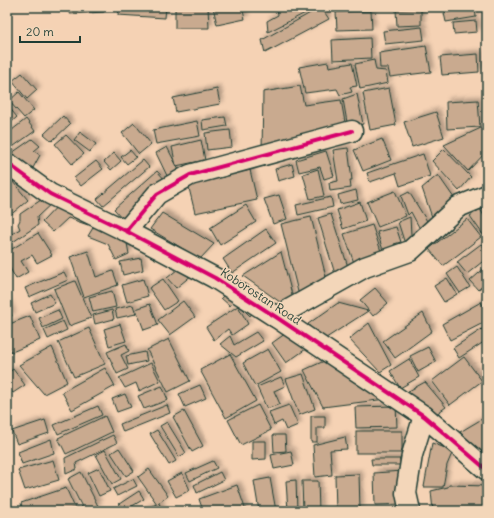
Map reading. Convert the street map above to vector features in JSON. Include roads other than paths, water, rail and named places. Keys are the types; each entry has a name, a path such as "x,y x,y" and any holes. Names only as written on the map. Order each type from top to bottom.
{"street":[{"path":"126,231 157,194 190,175 352,131"},
{"name":"Koborostan Road","path":"7,164 50,194 126,231 215,278 424,416 487,470"},
{"path":"276,317 364,267 410,251 458,207 487,194"},
{"path":"410,511 406,493 412,455 424,416"}]}
